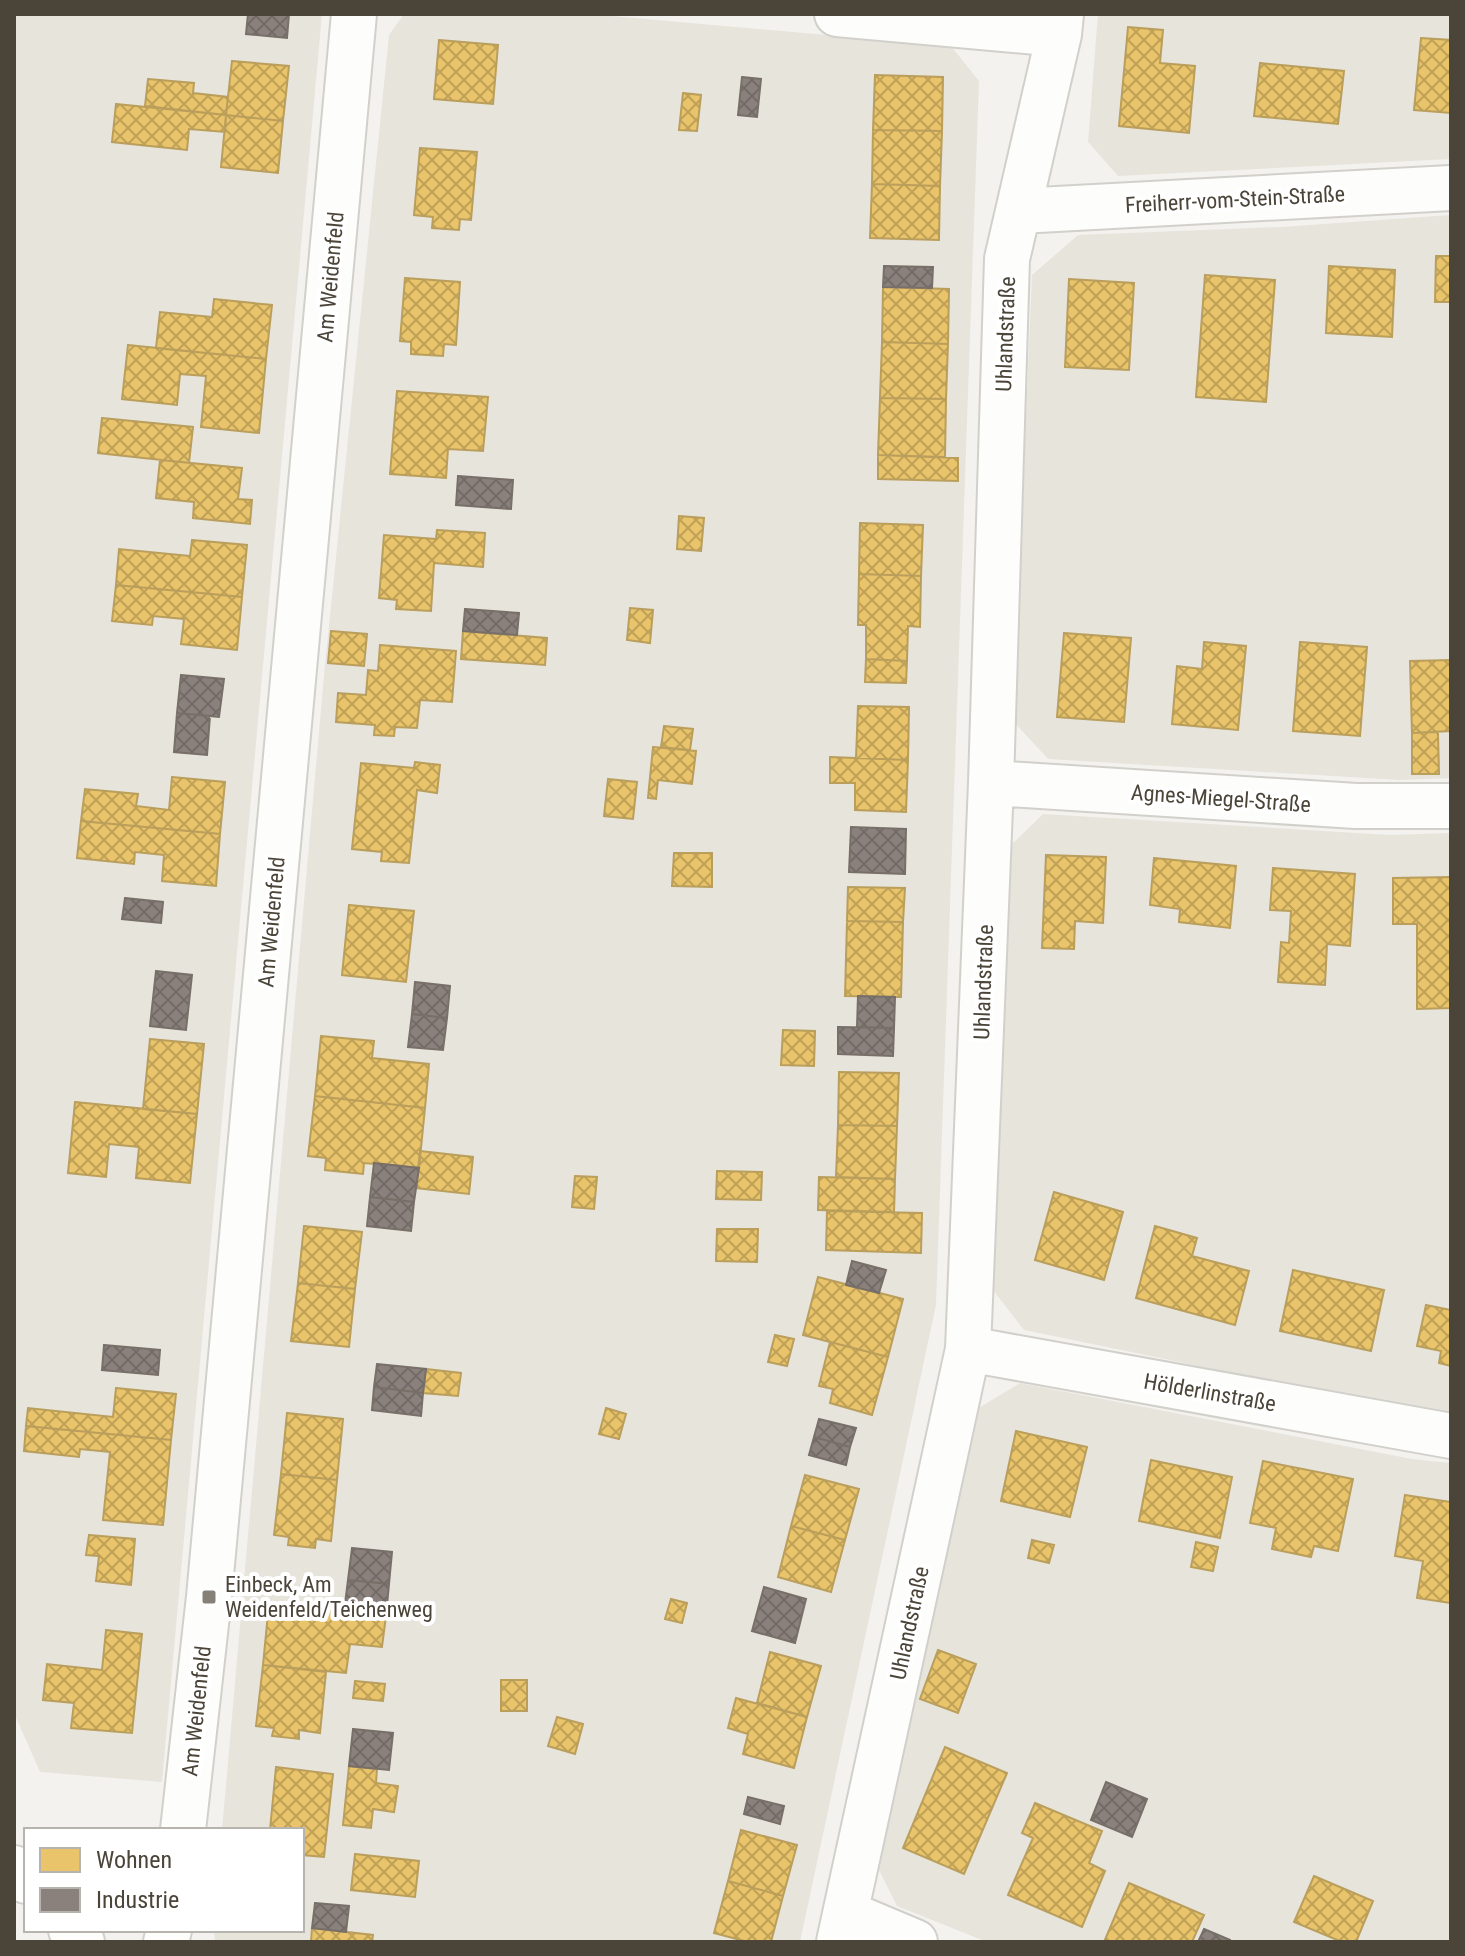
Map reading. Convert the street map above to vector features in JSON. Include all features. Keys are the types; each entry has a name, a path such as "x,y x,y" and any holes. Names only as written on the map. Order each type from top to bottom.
{"street":[{"name":"Am Weidenfeld","path":"183,1828 209,1597 354,14"},
{"path":"837,14 1060,24"},
{"name":"Uhlandstraße","path":"842,1927 968,1349 991,783 1007,259 1060,24"},
{"name":"Freiherr-vom-Stein-Straße","path":"1019,211 1451,188"},
{"name":"Agnes-Miegel-Straße","path":"991,783 1356,806 1451,806"},
{"name":"Hölderlinstraße","path":"968,1349 1451,1436"},
{"path":"842,1927 915,1942"}],"shaded area":[{"path":"14,14 322,14 162,1782 40,1772 14,1713"},
{"path":"404,14 589,14 951,46 979,81 936,1305 800,1942 215,1942 214,1932 304,1932 304,1828 222,1828 324,675 389,35"},
{"path":"1098,14 1451,14 1451,159 1118,176 1088,142"},
{"path":"1451,215 1451,778 1399,780 1048,759 1013,721 1032,275 1078,235 1281,227"},
{"path":"1043,814 1390,835 1451,833 1451,1415 1422,1412 1024,1330 993,1290 1011,845"},
{"path":"1020,1383 1412,1459 1451,1463 1451,1942 987,1942 897,1906 875,1862 972,1412"}],"building: Wohnen":[{"path":"1128,27 1163,30 1160,63 1195,66 1189,133 1119,126"},
{"path":"1421,38 1451,40 1451,113 1414,110"},
{"path":"439,40 498,45 493,104 434,99"},
{"path":"232,61 289,66 283,121 226,115"},
{"path":"1260,63 1344,71 1338,124 1254,116"},
{"path":"875,75 943,77 942,131 873,130"},
{"path":"148,79 194,83 193,93 228,97 226,115 145,106"},
{"path":"683,93 701,95 697,131 679,130"},
{"path":"116,104 226,115 225,132 189,129 187,150 112,142"},
{"path":"226,115 283,121 278,173 221,167"},
{"path":"873,130 942,131 940,186 872,184"},
{"path":"420,148 477,152 471,220 460,219 459,230 432,228 433,217 414,215"},
{"path":"872,184 940,186 939,240 870,238"},
{"path":"1436,256 1451,256 1451,302 1435,302"},
{"path":"1329,266 1395,270 1392,337 1326,333"},
{"path":"1205,275 1275,280 1266,402 1196,397"},
{"path":"405,278 460,282 456,345 444,344 443,356 411,354 411,342 400,341"},
{"path":"1069,279 1134,283 1129,370 1065,367"},
{"path":"883,287 949,289 948,344 882,342"},
{"path":"214,299 272,305 266,359 156,348 160,312 212,317"},
{"path":"882,342 948,344 946,399 880,398"},
{"path":"128,345 266,359 259,433 201,427 206,376 180,374 177,405 122,399"},
{"path":"397,391 488,397 483,451 448,449 446,478 390,474"},
{"path":"880,398 946,399 945,457 878,455"},
{"path":"102,418 193,427 189,463 98,453"},
{"path":"878,455 958,458 958,481 878,479"},
{"path":"160,460 242,468 238,499 252,500 250,524 193,518 194,502 156,498"},
{"path":"679,516 704,518 701,551 677,549"},
{"path":"860,523 923,525 921,576 859,574"},
{"path":"437,530 485,533 483,567 434,563 431,611 396,609 397,600 379,598 384,535 436,539"},
{"path":"192,540 247,545 242,597 116,585 119,549 190,556"},
{"path":"859,574 921,576 920,627 908,626 907,661 866,659 866,625 858,625"},
{"path":"116,585 242,597 237,650 181,644 184,619 153,616 152,625 112,621"},
{"path":"630,608 653,610 650,643 627,640"},
{"path":"331,631 367,634 364,666 328,663"},
{"path":"463,631 547,638 545,665 461,659"},
{"path":"1064,633 1131,638 1124,722 1057,717"},
{"path":"1204,642 1246,646 1238,730 1172,724 1177,666 1202,669"},
{"path":"1300,642 1367,647 1360,736 1293,731"},
{"path":"380,645 456,651 452,702 420,700 417,728 395,727 394,736 374,735 375,725 336,722 338,693 366,695 368,670 378,671"},
{"path":"866,659 907,661 906,683 865,682"},
{"path":"1451,660 1451,731 1412,733 1410,661"},
{"path":"858,706 909,707 908,760 856,758"},
{"path":"664,726 693,729 690,750 661,747"},
{"path":"1438,732 1439,774 1412,774 1412,733"},
{"path":"653,747 696,751 692,784 658,780 656,799 648,798"},
{"path":"830,757 908,760 906,812 855,810 855,783 830,783"},
{"path":"415,762 440,765 437,793 417,790 409,863 381,861 382,852 352,849 361,763 414,768"},
{"path":"172,777 225,782 220,834 81,821 85,789 138,794 136,806 169,810"},
{"path":"608,779 637,782 633,819 604,816"},
{"path":"81,821 220,834 216,886 162,881 164,855 135,852 134,864 77,858"},
{"path":"674,853 712,853 712,887 672,886"},
{"path":"1046,855 1106,857 1103,923 1075,921 1074,949 1042,948"},
{"path":"1154,858 1236,866 1230,928 1179,922 1180,909 1150,905"},
{"path":"1273,868 1355,874 1350,946 1327,944 1325,985 1278,982 1281,942 1289,943 1291,911 1270,910"},
{"path":"1451,877 1451,1008 1417,1009 1417,924 1393,924 1393,878"},
{"path":"848,887 905,888 903,922 847,921"},
{"path":"349,905 414,911 406,982 342,975"},
{"path":"847,921 903,922 901,997 845,996"},
{"path":"783,1030 815,1031 814,1066 781,1065"},
{"path":"321,1036 374,1041 372,1058 429,1064 425,1108 315,1096"},
{"path":"150,1039 204,1044 197,1114 143,1109"},
{"path":"839,1072 899,1073 897,1126 838,1125"},
{"path":"315,1096 425,1108 419,1168 364,1163 363,1174 325,1170 326,1158 308,1156"},
{"path":"75,1102 197,1114 190,1183 136,1178 139,1147 109,1144 106,1177 68,1173"},
{"path":"838,1125 897,1126 895,1179 836,1177"},
{"path":"420,1151 473,1157 469,1194 416,1188"},
{"path":"717,1171 762,1172 761,1200 716,1199"},
{"path":"575,1176 597,1177 594,1209 572,1207"},
{"path":"819,1177 895,1179 894,1212 818,1210"},
{"path":"1054,1192 1123,1212 1104,1280 1035,1260"},
{"path":"827,1211 922,1213 921,1253 826,1250"},
{"path":"304,1226 362,1232 355,1289 298,1283"},
{"path":"1155,1226 1197,1238 1192,1256 1249,1271 1235,1325 1136,1298"},
{"path":"717,1229 758,1229 757,1262 716,1261"},
{"path":"1293,1270 1384,1290 1371,1351 1280,1331"},
{"path":"818,1277 903,1299 888,1357 803,1335"},
{"path":"298,1283 355,1289 349,1347 291,1341"},
{"path":"1426,1305 1451,1310 1451,1366 1439,1363 1441,1351 1417,1346"},
{"path":"775,1335 794,1339 787,1366 768,1362"},
{"path":"830,1342 888,1357 872,1415 830,1403 833,1389 819,1386"},
{"path":"426,1369 461,1373 458,1396 423,1393"},
{"path":"116,1388 176,1394 171,1440 26,1426 28,1408 113,1417"},
{"path":"606,1408 626,1414 619,1439 599,1434"},
{"path":"287,1413 343,1419 337,1480 281,1474"},
{"path":"26,1426 171,1440 163,1525 103,1520 110,1452 80,1449 79,1457 24,1451"},
{"path":"1016,1431 1087,1447 1070,1517 1001,1501"},
{"path":"1151,1460 1232,1477 1220,1538 1139,1521"},
{"path":"1263,1461 1353,1479 1338,1551 1314,1546 1311,1557 1272,1549 1276,1528 1250,1523"},
{"path":"281,1474 337,1480 331,1541 316,1539 315,1548 288,1545 289,1537 274,1535"},
{"path":"805,1475 859,1489 845,1540 791,1526"},
{"path":"1405,1495 1451,1502 1451,1603 1417,1598 1423,1561 1395,1556"},
{"path":"791,1526 845,1540 831,1592 778,1577"},
{"path":"89,1535 135,1539 131,1585 96,1581 99,1556 86,1555"},
{"path":"1032,1540 1054,1545 1049,1563 1028,1558"},
{"path":"1196,1542 1218,1547 1213,1571 1191,1567"},
{"path":"671,1599 687,1603 682,1623 665,1619"},
{"path":"269,1603 386,1616 382,1647 350,1644 346,1673 263,1665"},
{"path":"106,1630 142,1634 132,1733 71,1728 74,1703 43,1700 47,1664 102,1670"},
{"path":"938,1650 976,1664 958,1713 920,1699"},
{"path":"770,1652 821,1666 807,1717 757,1703"},
{"path":"263,1665 326,1672 320,1733 299,1730 299,1739 272,1736 274,1728 256,1726"},
{"path":"501,1680 527,1680 527,1711 501,1711"},
{"path":"355,1681 385,1684 383,1701 353,1698"},
{"path":"736,1698 807,1717 794,1768 743,1754 748,1734 728,1728"},
{"path":"557,1717 583,1724 575,1754 548,1746"},
{"path":"945,1747 1007,1773 964,1874 903,1848"},
{"path":"349,1766 377,1769 376,1783 398,1786 394,1812 373,1809 371,1828 343,1825"},
{"path":"276,1767 333,1774 324,1857 304,1855 304,1828 270,1828"},
{"path":"1035,1803 1102,1831 1089,1863 1105,1871 1082,1927 1008,1895 1033,1838 1022,1833"},
{"path":"741,1830 797,1845 783,1896 728,1881"},
{"path":"355,1854 419,1861 415,1897 351,1890"},
{"path":"1314,1876 1373,1901 1356,1942 1342,1942 1294,1922"},
{"path":"728,1881 783,1896 771,1942 748,1942 714,1933"},
{"path":"1129,1883 1204,1915 1192,1942 1104,1942"},
{"path":"312,1928 373,1935 372,1942 311,1942"}],"building: Industrie":[{"path":"248,14 289,14 287,38 246,34"},
{"path":"742,77 761,79 757,117 738,115"},
{"path":"884,266 933,267 932,288 883,287"},
{"path":"458,476 513,480 511,509 456,505"},
{"path":"465,609 519,613 517,635 463,631"},
{"path":"181,675 224,679 219,717 177,713"},
{"path":"177,713 210,716 207,755 174,752"},
{"path":"851,827 906,829 905,874 849,872"},
{"path":"125,898 163,902 161,923 122,919"},
{"path":"156,971 192,975 186,1030 150,1026"},
{"path":"415,982 450,986 447,1018 412,1014"},
{"path":"858,996 895,997 894,1028 857,1027"},
{"path":"412,1014 447,1018 443,1050 408,1047"},
{"path":"838,1027 894,1028 893,1056 838,1054"},
{"path":"374,1163 419,1168 414,1202 370,1197"},
{"path":"370,1197 414,1202 411,1231 367,1226"},
{"path":"852,1261 886,1270 879,1293 846,1285"},
{"path":"104,1345 160,1350 158,1375 102,1370"},
{"path":"377,1364 426,1369 423,1393 374,1387"},
{"path":"374,1387 423,1393 421,1416 372,1410"},
{"path":"819,1419 856,1428 850,1447 814,1437"},
{"path":"814,1437 850,1447 846,1465 809,1455"},
{"path":"352,1548 392,1552 389,1584 348,1580"},
{"path":"348,1580 389,1584 386,1616 344,1612"},
{"path":"764,1587 806,1599 795,1643 752,1631"},
{"path":"353,1729 393,1733 389,1770 349,1766"},
{"path":"1106,1782 1147,1799 1132,1837 1091,1820"},
{"path":"748,1797 784,1806 780,1824 744,1814"},
{"path":"315,1903 349,1906 346,1932 312,1928"},
{"path":"1204,1929 1230,1940 1230,1942 1198,1942"}],"place":[{"name":"Einbeck, Am Weidenfeld/Teichenweg","path":"209,1597"}]}
